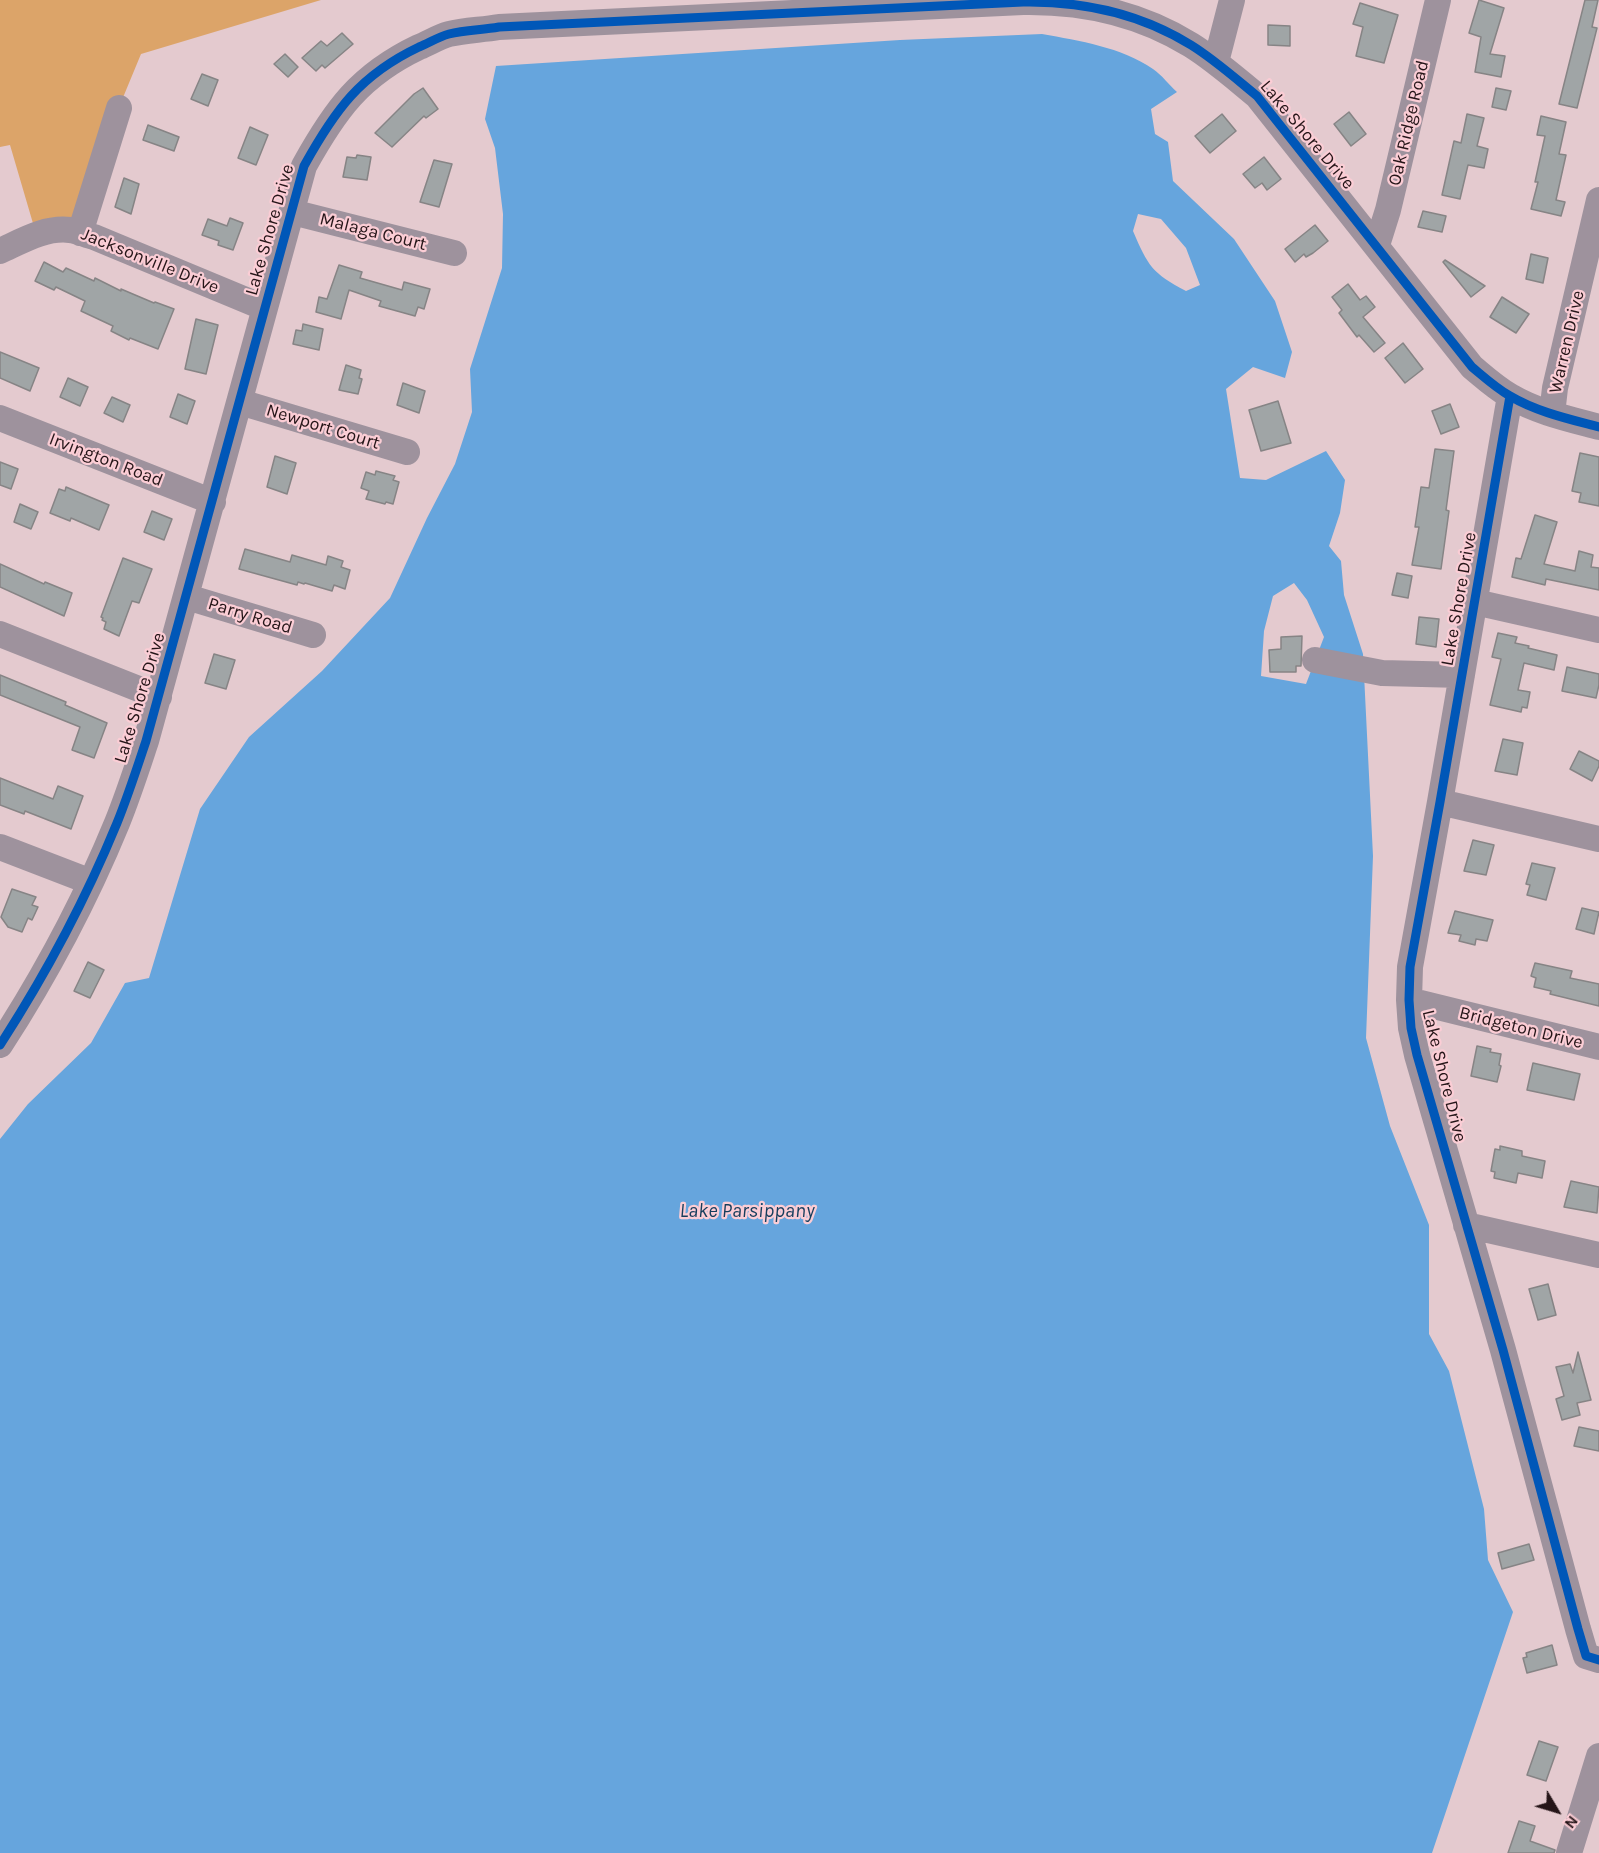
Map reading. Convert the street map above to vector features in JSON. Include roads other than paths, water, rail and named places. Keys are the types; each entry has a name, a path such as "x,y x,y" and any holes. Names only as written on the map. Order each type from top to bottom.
{"street":[{"path":"1216,62 1232,0"},
{"name":"Oak Ridge Road","path":"1377,245 1388,210 1438,0"},
{"name":"Lake Shore Drive","path":"0,1045 32,996 68,930 118,821 146,741 304,166 321,135 347,99 376,71 407,52 451,34 499,27 1023,1 1089,6 1124,15 1158,28 1190,44 1216,62 1265,105 1472,367 1510,396 1410,967 1409,1000 1411,1028 1417,1055 1503,1350 1578,1629 1586,1656 1599,1660"},
{"path":"80,233 119,108"},
{"name":"Warren Drive","path":"1552,414 1556,388 1598,211"},
{"name":"Malaga Court","path":"292,212 454,253"},
{"name":"Jacksonville Drive","path":"0,251 42,233 72,230 265,308"},
{"path":"1510,396 1552,414 1599,427"},
{"name":"Newport Court","path":"240,402 406,452"},
{"name":"Irvington Road","path":"0,418 213,502"},
{"name":"Parry Road","path":"187,597 313,635"},
{"path":"1475,602 1599,630"},
{"path":"0,634 159,697"},
{"path":"1315,660 1382,673 1462,675"},
{"path":"1440,802 1599,838"},
{"path":"0,847 91,882"},
{"name":"Bridgeton Drive","path":"1409,1000 1599,1047"},
{"path":"1466,1225 1599,1255"},
{"path":"1569,1853 1599,1756"}],"water":[{"name":"Lake Parsippany","path":"1042,34 1085,42 1128,55 1141,61 1162,77 1177,92 1151,109 1155,134 1168,142 1173,181 1234,239 1275,301 1292,352 1285,378 1253,367 1226,389 1240,478 1266,480 1326,451 1345,480 1340,513 1329,546 1341,561 1344,595 1363,654 1373,856 1366,1038 1390,1126 1429,1225 1429,1334 1449,1371 1484,1509 1488,1560 1513,1612 1432,1853 0,1853 0,1139 28,1104 91,1043 125,983 149,978 200,809 249,737 322,671 390,598 455,464 472,412 470,369 502,268 503,214 495,148 485,119 496,66 900,40","holes":["1138,214 1161,219 1186,248 1200,285 1186,291 1165,279 1152,267 1133,231","1294,583 1307,600 1324,637 1306,684 1261,676 1264,631 1273,596"]}]}
